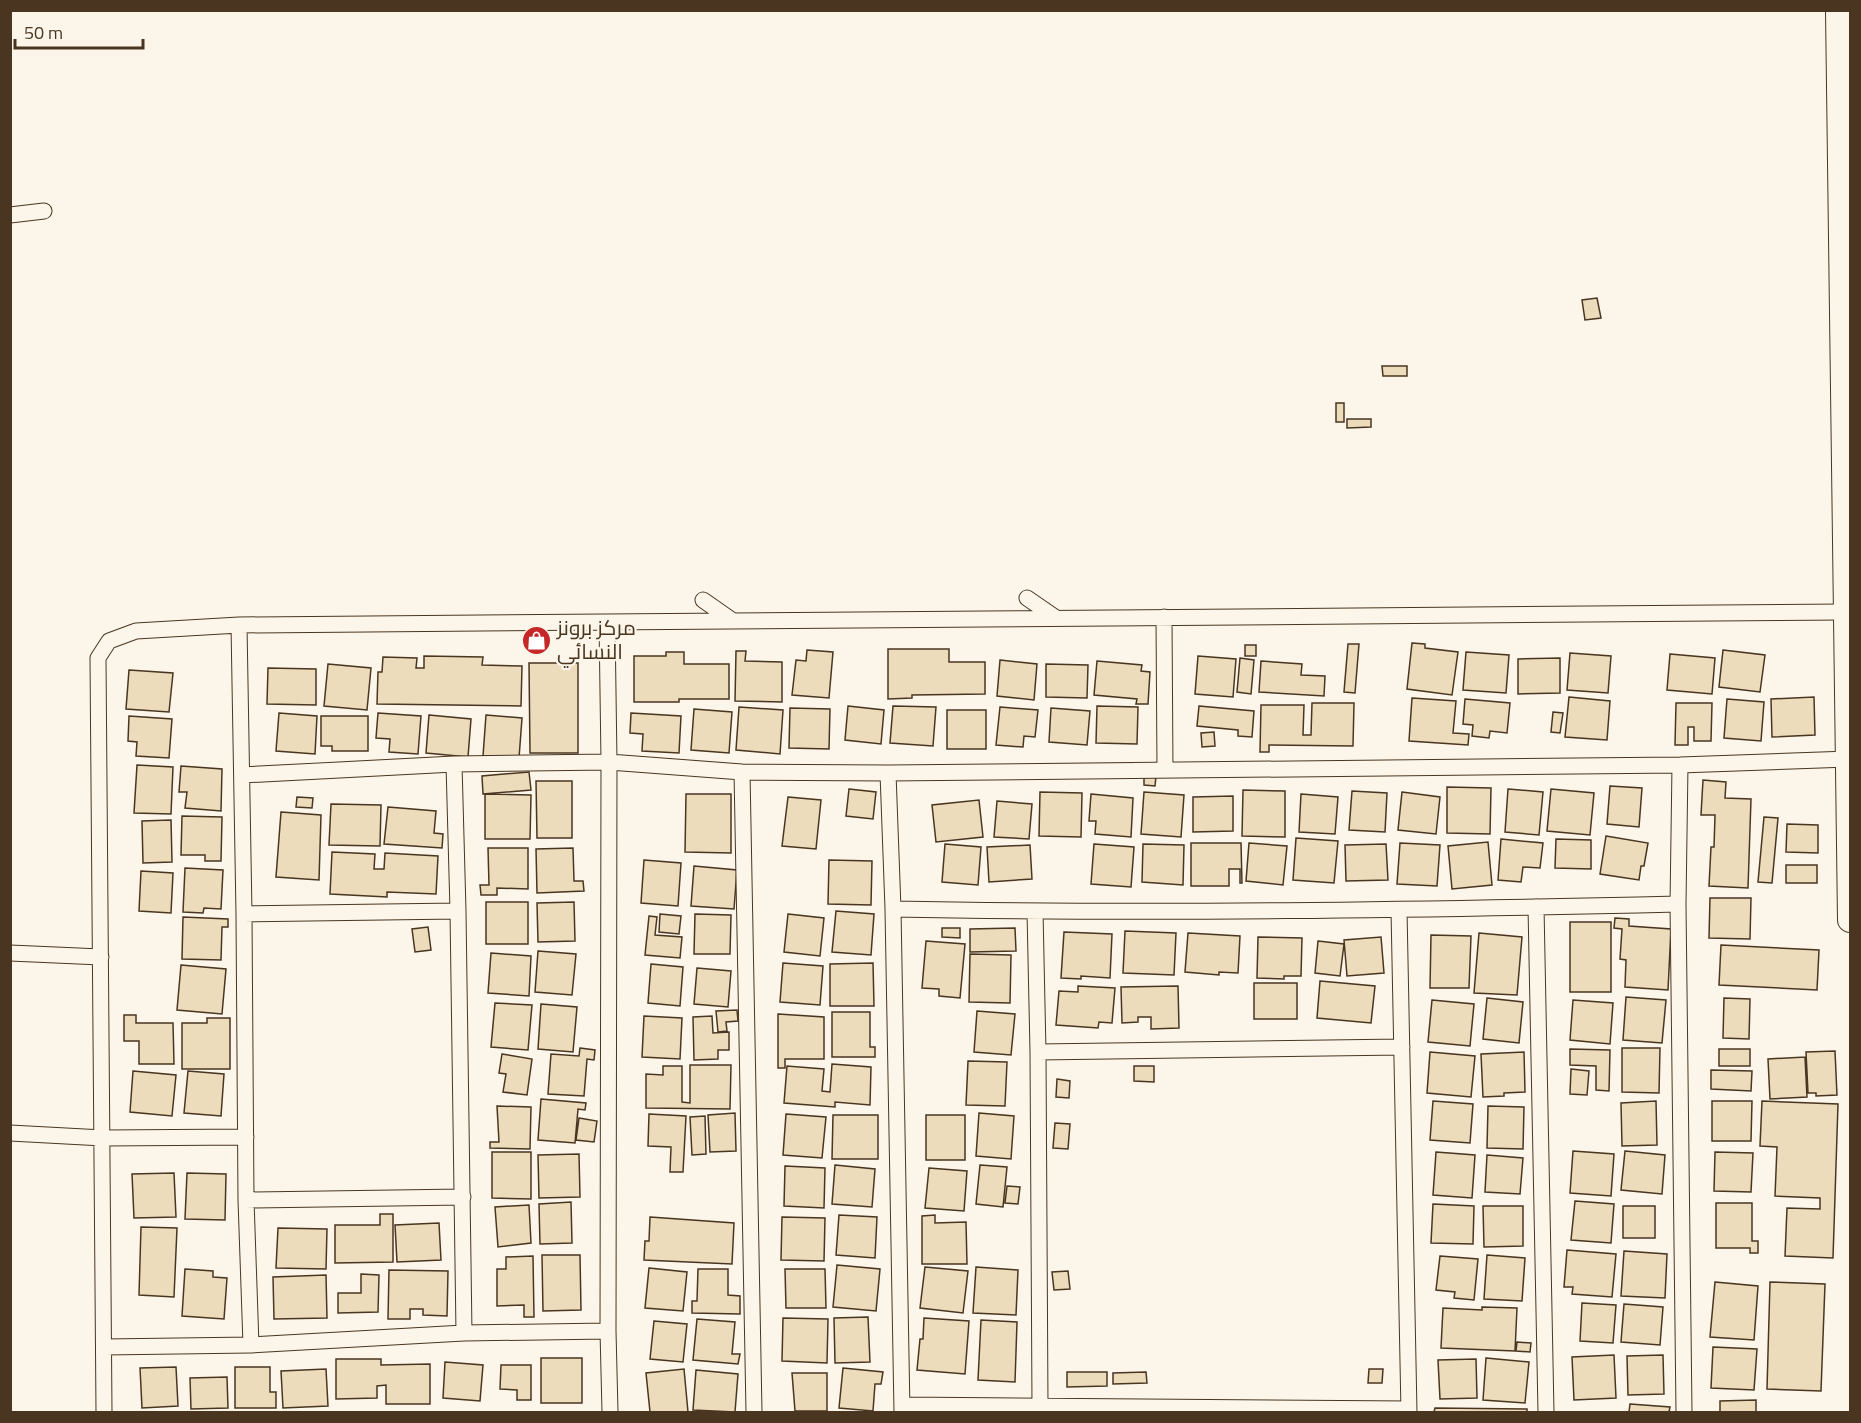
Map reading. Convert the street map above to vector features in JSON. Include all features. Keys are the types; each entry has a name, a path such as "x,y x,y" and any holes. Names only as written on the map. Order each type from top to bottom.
{"main road":[{"path":"1838,10 1851,920"}],"street":[{"path":"10,214 44,211"},
{"path":"1027,598 1056,618"},
{"path":"703,600 733,621"},
{"path":"104,1413 98,658 109,640 136,631 239,625 1845,612"},
{"path":"1164,618 1165,770"},
{"path":"606,622 609,762 608,1331 610,1413"},
{"path":"239,625 246,1200 251,1345"},
{"path":"242,775 454,764 609,762 742,772 888,772 1680,765 1849,759"},
{"path":"454,764 464,1333"},
{"path":"1680,765 1678,904 1684,1413"},
{"path":"742,772 754,1413"},
{"path":"888,772 893,909 902,1409 1040,1406 1409,1411 1399,910"},
{"path":"893,909 1399,910 1678,904"},
{"path":"1536,907 1546,1413"},
{"path":"244,914 458,911"},
{"path":"1035,911 1040,1406"},
{"path":"10,954 101,957"},
{"path":"1038,1052 1402,1047"},
{"path":"10,1133 103,1138 246,1137"},
{"path":"246,1200 463,1197"},
{"path":"104,1347 251,1345 464,1333 608,1331"}],"building":[{"path":"1597,298 1601,318 1585,320 1582,300"},
{"path":"1382,366 1407,366 1407,376 1383,376"},
{"path":"1336,403 1344,403 1344,422 1336,422"},
{"path":"1347,419 1371,419 1371,427 1347,428"},
{"path":"1412,643 1425,644 1425,648 1458,652 1452,695 1407,689"},
{"path":"1348,644 1359,644 1355,693 1344,692"},
{"path":"1245,645 1256,645 1256,656 1245,656"},
{"path":"888,649 949,649 949,662 985,662 985,694 912,695 912,698 888,699"},
{"path":"807,650 833,652 829,698 792,695 796,660 806,661"},
{"path":"1723,650 1765,655 1760,692 1719,687"},
{"path":"736,651 746,651 745,661 782,662 782,702 735,701"},
{"path":"666,652 684,652 684,664 729,664 729,699 634,702 634,656 666,656"},
{"path":"1466,652 1509,655 1506,693 1463,690"},
{"path":"1570,653 1611,656 1608,693 1567,690"},
{"path":"1670,654 1715,658 1712,694 1667,690"},
{"path":"424,656 483,657 482,665 522,666 521,706 377,704 378,672 382,672 383,657 417,658 416,668 424,668"},
{"path":"1198,656 1236,659 1233,697 1195,694"},
{"path":"1240,658 1254,660 1251,694 1237,692"},
{"path":"1560,658 1560,693 1518,694 1518,659"},
{"path":"1000,660 1037,664 1034,700 997,696"},
{"path":"1097,661 1142,665 1141,671 1150,672 1148,704 1136,704 1137,699 1094,695"},
{"path":"1261,661 1302,664 1301,675 1325,676 1324,696 1259,692"},
{"path":"529,663 578,663 578,753 530,753"},
{"path":"328,664 371,668 367,710 324,706"},
{"path":"1046,664 1088,665 1087,698 1046,697"},
{"path":"268,668 316,669 316,705 267,704"},
{"path":"129,670 173,673 169,712 126,709"},
{"path":"1569,697 1610,701 1607,740 1565,737"},
{"path":"1814,697 1815,735 1772,737 1771,699"},
{"path":"1412,698 1456,701 1453,733 1469,734 1468,745 1409,741"},
{"path":"1465,699 1510,703 1507,733 1490,731 1489,738 1472,736 1473,725 1463,724"},
{"path":"1727,699 1764,702 1761,741 1724,738"},
{"path":"1312,703 1354,703 1353,746 1269,745 1269,752 1260,752 1261,705 1304,705 1303,735 1311,735"},
{"path":"1676,703 1712,703 1711,741 1694,741 1694,727 1688,727 1688,745 1675,745"},
{"path":"848,706 884,710 881,744 845,740"},
{"path":"893,706 936,707 933,746 890,743"},
{"path":"1097,706 1138,707 1137,744 1096,743"},
{"path":"1199,706 1254,711 1252,737 1238,736 1238,730 1197,726"},
{"path":"739,707 783,710 780,754 736,750"},
{"path":"1000,707 1038,710 1035,737 1024,736 1023,747 996,745"},
{"path":"790,708 830,709 829,749 789,748"},
{"path":"1051,708 1090,711 1087,745 1049,742"},
{"path":"694,709 732,712 729,753 691,750"},
{"path":"947,710 986,710 986,749 947,749"},
{"path":"1553,712 1563,713 1560,733 1551,732"},
{"path":"279,713 317,716 315,754 276,751"},
{"path":"378,713 421,716 418,754 389,752 390,739 376,738"},
{"path":"631,713 681,716 679,753 642,751 643,734 630,733"},
{"path":"429,715 471,719 468,757 426,753"},
{"path":"486,715 522,718 519,758 483,756"},
{"path":"129,716 172,719 169,758 136,756 137,742 128,741"},
{"path":"321,716 368,716 368,751 332,751 332,746 321,746"},
{"path":"1214,732 1215,746 1202,747 1201,733"},
{"path":"137,765 173,767 171,814 134,813"},
{"path":"181,766 222,769 221,811 185,808 187,792 179,792"},
{"path":"529,772 531,790 483,794 482,776"},
{"path":"1144,776 1156,776 1155,786 1144,785"},
{"path":"1703,780 1726,782 1725,798 1751,799 1748,888 1709,886 1715,815 1701,815"},
{"path":"536,781 572,781 572,838 537,838"},
{"path":"1610,786 1642,788 1639,827 1607,824"},
{"path":"1447,787 1491,788 1490,834 1447,833"},
{"path":"849,789 876,792 873,819 846,816"},
{"path":"1508,789 1543,792 1539,835 1505,832"},
{"path":"1551,789 1594,793 1590,835 1547,831"},
{"path":"1243,790 1285,791 1285,837 1242,836"},
{"path":"1352,791 1387,793 1385,832 1349,830"},
{"path":"1040,792 1082,793 1081,837 1039,836"},
{"path":"1144,792 1184,795 1181,837 1141,834"},
{"path":"1402,792 1440,797 1436,834 1398,830"},
{"path":"485,794 531,795 530,839 485,839"},
{"path":"686,794 731,794 731,853 685,852"},
{"path":"1091,794 1133,798 1131,837 1095,834 1096,821 1089,821"},
{"path":"1301,794 1338,797 1335,834 1299,832"},
{"path":"1233,796 1233,831 1193,832 1193,797"},
{"path":"297,797 313,798 312,808 296,807"},
{"path":"788,797 821,800 816,849 782,846"},
{"path":"979,800 983,837 936,842 932,805"},
{"path":"997,801 1032,804 1029,839 994,837"},
{"path":"331,804 381,805 380,846 329,845"},
{"path":"388,807 436,811 434,833 443,834 442,848 384,844"},
{"path":"281,812 321,815 319,880 276,877"},
{"path":"182,816 222,817 221,861 205,861 205,855 181,855"},
{"path":"1764,817 1778,818 1772,883 1758,882"},
{"path":"171,820 172,862 143,863 142,821"},
{"path":"1787,824 1818,825 1818,853 1786,852"},
{"path":"1606,836 1648,843 1639,880 1600,874"},
{"path":"1296,838 1338,841 1334,883 1293,880"},
{"path":"1501,839 1543,843 1540,868 1523,867 1521,882 1498,880"},
{"path":"1556,839 1591,840 1591,869 1555,868"},
{"path":"1488,842 1492,885 1452,889 1448,846"},
{"path":"1191,843 1241,843 1242,883 1240,883 1240,869 1229,869 1229,886 1191,886"},
{"path":"1249,843 1287,846 1283,885 1246,881"},
{"path":"1400,843 1440,845 1437,886 1397,884"},
{"path":"945,844 981,847 978,885 942,882"},
{"path":"1094,844 1134,847 1131,887 1091,884"},
{"path":"1143,844 1184,845 1183,885 1142,882"},
{"path":"1386,844 1388,880 1346,881 1345,845"},
{"path":"1030,845 1032,879 989,882 987,847"},
{"path":"488,848 528,848 528,889 497,888 497,895 481,895 480,885 489,885"},
{"path":"573,848 574,881 583,881 584,891 537,893 536,849"},
{"path":"332,852 375,854 374,869 384,869 385,853 438,856 436,894 387,892 387,897 330,894"},
{"path":"644,860 681,863 678,906 641,903"},
{"path":"829,860 872,861 871,905 828,904"},
{"path":"1786,865 1817,865 1817,883 1786,883"},
{"path":"694,866 737,870 734,909 691,906"},
{"path":"185,868 223,870 221,909 204,908 203,913 183,912"},
{"path":"141,871 173,873 171,913 139,911"},
{"path":"1710,898 1751,898 1750,939 1709,938"},
{"path":"486,902 528,902 528,944 486,944"},
{"path":"574,902 575,941 538,942 537,903"},
{"path":"836,911 874,914 871,955 832,952"},
{"path":"660,914 681,916 679,934 659,932"},
{"path":"695,914 731,915 730,954 694,954"},
{"path":"788,914 824,918 820,956 784,952"},
{"path":"649,916 657,917 655,935 682,937 680,958 645,955"},
{"path":"183,917 228,919 228,927 222,927 221,960 182,959"},
{"path":"1615,918 1629,919 1629,926 1671,929 1668,990 1625,987 1626,960 1620,959 1622,929 1614,928"},
{"path":"1570,922 1611,922 1611,992 1570,992"},
{"path":"428,927 431,950 415,952 412,929"},
{"path":"942,928 960,928 960,938 942,937"},
{"path":"1015,928 1016,951 970,952 970,929"},
{"path":"1125,931 1176,933 1174,975 1123,973"},
{"path":"1064,932 1112,934 1110,978 1081,976 1081,979 1061,978"},
{"path":"1188,933 1240,936 1238,973 1219,972 1219,975 1185,972"},
{"path":"1479,933 1522,937 1517,995 1474,993"},
{"path":"1431,935 1471,936 1469,988 1430,988"},
{"path":"1258,937 1302,938 1301,976 1284,976 1284,979 1257,978"},
{"path":"1381,937 1384,973 1347,976 1344,940"},
{"path":"926,941 965,944 960,998 939,996 939,989 922,988"},
{"path":"1318,941 1344,944 1340,976 1315,973"},
{"path":"1721,945 1819,950 1817,990 1719,985"},
{"path":"538,951 576,954 572,995 535,992"},
{"path":"491,953 531,956 529,996 488,993"},
{"path":"970,954 1011,955 1010,1003 969,1002"},
{"path":"783,963 823,966 820,1005 780,1002"},
{"path":"873,963 874,1006 830,1006 830,964"},
{"path":"651,964 683,967 680,1006 648,1003"},
{"path":"181,965 226,969 222,1014 177,1010"},
{"path":"697,968 731,971 728,1007 694,1004"},
{"path":"1320,981 1375,986 1371,1023 1317,1018"},
{"path":"1254,983 1297,983 1297,1019 1254,1019"},
{"path":"1078,986 1115,988 1112,1023 1099,1022 1098,1028 1056,1025 1059,991 1078,992"},
{"path":"1178,986 1179,1028 1151,1029 1151,1017 1138,1017 1138,1022 1122,1023 1121,987"},
{"path":"1626,997 1666,1000 1662,1043 1623,1040"},
{"path":"1487,998 1523,1002 1519,1043 1483,1039"},
{"path":"1724,998 1750,999 1749,1039 1723,1038"},
{"path":"1432,1000 1474,1004 1470,1046 1428,1042"},
{"path":"1573,1000 1613,1003 1610,1044 1570,1040"},
{"path":"495,1003 532,1005 528,1050 491,1047"},
{"path":"541,1004 577,1007 573,1052 538,1049"},
{"path":"737,1010 738,1021 726,1022 727,1031 718,1032 716,1011"},
{"path":"977,1011 1015,1014 1011,1055 974,1052"},
{"path":"832,1012 870,1012 870,1047 875,1047 875,1057 832,1057"},
{"path":"778,1014 824,1017 824,1059 785,1059 785,1068 778,1068"},
{"path":"124,1015 136,1015 136,1023 173,1023 174,1064 139,1064 139,1041 124,1041"},
{"path":"644,1016 682,1018 680,1059 642,1057"},
{"path":"712,1016 713,1033 729,1032 729,1050 718,1050 718,1059 694,1060 693,1017"},
{"path":"207,1018 230,1018 230,1069 182,1069 182,1023 207,1023"},
{"path":"580,1048 595,1050 594,1060 587,1059 584,1096 548,1094 551,1054 579,1056"},
{"path":"1622,1048 1660,1048 1659,1093 1622,1092"},
{"path":"1570,1049 1610,1050 1609,1091 1596,1090 1596,1066 1570,1065"},
{"path":"1719,1049 1750,1049 1750,1066 1719,1066"},
{"path":"1835,1051 1837,1095 1816,1096 1816,1093 1808,1093 1806,1052"},
{"path":"1430,1052 1475,1056 1471,1097 1427,1093"},
{"path":"1524,1052 1525,1092 1483,1097 1481,1054"},
{"path":"502,1054 532,1059 527,1095 503,1092 506,1074 499,1073"},
{"path":"1805,1057 1807,1097 1770,1099 1768,1059"},
{"path":"968,1061 1007,1062 1005,1106 966,1105"},
{"path":"832,1064 871,1067 870,1105 835,1102 835,1107 784,1103 787,1066 824,1069 822,1091 830,1092"},
{"path":"690,1065 731,1065 730,1109 646,1108 646,1074 663,1075 663,1066 682,1066 682,1102 690,1103"},
{"path":"1134,1066 1154,1066 1154,1082 1134,1081"},
{"path":"1571,1069 1589,1071 1587,1095 1570,1094"},
{"path":"1711,1070 1752,1071 1751,1091 1711,1089"},
{"path":"133,1071 176,1075 172,1116 130,1112"},
{"path":"188,1071 224,1074 221,1116 184,1113"},
{"path":"1057,1079 1070,1081 1069,1098 1056,1097"},
{"path":"541,1099 586,1103 585,1110 578,1109 575,1143 538,1140"},
{"path":"1433,1101 1473,1104 1470,1143 1430,1140"},
{"path":"1656,1101 1657,1145 1622,1146 1621,1103"},
{"path":"1712,1101 1752,1101 1751,1141 1712,1141"},
{"path":"1762,1101 1838,1104 1833,1258 1785,1256 1787,1208 1820,1209 1820,1198 1775,1196 1777,1147 1760,1146"},
{"path":"497,1106 531,1107 530,1149 490,1148 490,1142 499,1142"},
{"path":"1488,1106 1524,1107 1523,1149 1487,1148"},
{"path":"735,1113 736,1151 710,1152 708,1115"},
{"path":"979,1113 1014,1116 1011,1159 976,1156"},
{"path":"649,1114 686,1116 683,1172 670,1172 671,1147 648,1146"},
{"path":"786,1114 826,1117 822,1158 783,1155"},
{"path":"833,1115 878,1115 878,1159 832,1159"},
{"path":"926,1115 965,1115 965,1160 926,1160"},
{"path":"705,1116 706,1154 692,1155 690,1117"},
{"path":"579,1118 597,1121 594,1142 576,1140"},
{"path":"1055,1123 1070,1124 1068,1149 1053,1148"},
{"path":"1573,1151 1614,1154 1611,1196 1570,1193"},
{"path":"1625,1151 1665,1155 1662,1194 1621,1190"},
{"path":"492,1152 531,1152 531,1199 492,1198"},
{"path":"1436,1152 1475,1155 1472,1198 1433,1195"},
{"path":"1715,1152 1753,1153 1751,1192 1714,1191"},
{"path":"579,1154 580,1197 539,1198 538,1155"},
{"path":"1487,1155 1523,1158 1520,1194 1485,1192"},
{"path":"835,1165 875,1169 872,1207 832,1204"},
{"path":"980,1165 1007,1167 1003,1207 976,1204"},
{"path":"785,1166 825,1168 824,1208 784,1206"},
{"path":"929,1168 967,1171 964,1211 925,1208"},
{"path":"174,1173 176,1217 134,1218 132,1174"},
{"path":"187,1173 226,1174 225,1220 185,1219"},
{"path":"1007,1186 1020,1187 1018,1204 1005,1203"},
{"path":"1575,1201 1614,1204 1611,1243 1571,1240"},
{"path":"571,1202 572,1243 540,1244 539,1204"},
{"path":"1716,1203 1752,1203 1752,1241 1758,1241 1758,1253 1750,1253 1750,1248 1716,1248"},
{"path":"1433,1204 1474,1206 1473,1244 1431,1243"},
{"path":"529,1205 531,1243 498,1247 495,1207"},
{"path":"1483,1206 1523,1206 1523,1246 1484,1247"},
{"path":"1623,1206 1655,1206 1655,1238 1623,1238"},
{"path":"380,1214 393,1214 393,1262 335,1263 335,1225 380,1225"},
{"path":"839,1215 877,1217 875,1258 836,1255"},
{"path":"935,1215 935,1223 966,1222 967,1264 922,1264 922,1216"},
{"path":"650,1217 734,1223 732,1264 644,1260 645,1241 649,1241"},
{"path":"782,1217 825,1218 824,1261 781,1260"},
{"path":"439,1223 441,1260 397,1262 395,1225"},
{"path":"141,1227 177,1228 174,1297 139,1295"},
{"path":"278,1228 327,1229 326,1269 276,1268"},
{"path":"1567,1250 1616,1254 1612,1297 1572,1294 1573,1287 1564,1287"},
{"path":"1624,1251 1667,1254 1665,1298 1621,1296"},
{"path":"542,1255 580,1255 581,1310 543,1311"},
{"path":"1487,1255 1525,1258 1522,1301 1484,1299"},
{"path":"533,1256 534,1317 524,1317 524,1305 497,1306 497,1269 506,1269 506,1257"},
{"path":"1440,1256 1478,1259 1474,1300 1454,1298 1455,1292 1436,1290"},
{"path":"837,1265 880,1269 876,1311 833,1307"},
{"path":"925,1267 968,1271 963,1313 920,1308"},
{"path":"976,1267 1018,1270 1016,1315 973,1313"},
{"path":"649,1268 687,1272 683,1311 645,1308"},
{"path":"185,1269 213,1271 213,1277 227,1278 224,1319 182,1316"},
{"path":"698,1269 728,1269 728,1295 740,1296 740,1314 692,1313 692,1301 697,1301"},
{"path":"785,1269 825,1269 826,1308 786,1308"},
{"path":"389,1270 448,1271 447,1316 423,1315 423,1309 410,1309 410,1319 388,1319"},
{"path":"1068,1271 1070,1289 1054,1290 1052,1272"},
{"path":"361,1274 379,1275 378,1312 338,1313 338,1293 361,1293"},
{"path":"326,1275 327,1318 274,1319 273,1277"},
{"path":"1715,1282 1758,1286 1754,1340 1710,1337"},
{"path":"1770,1282 1825,1284 1821,1391 1767,1389"},
{"path":"1582,1303 1616,1305 1613,1343 1580,1341"},
{"path":"1624,1304 1663,1307 1660,1345 1621,1342"},
{"path":"1482,1307 1517,1308 1515,1351 1441,1348 1443,1308 1482,1310"},
{"path":"868,1317 870,1362 835,1363 834,1318"},
{"path":"783,1318 828,1319 827,1363 782,1361"},
{"path":"924,1318 969,1321 965,1374 917,1370 920,1339 923,1339"},
{"path":"697,1319 735,1322 732,1354 740,1354 738,1364 693,1360"},
{"path":"981,1320 1017,1322 1015,1382 978,1380"},
{"path":"654,1321 687,1324 683,1362 650,1359"},
{"path":"1517,1342 1531,1343 1530,1352 1516,1351"},
{"path":"1713,1347 1757,1349 1754,1390 1711,1388"},
{"path":"1614,1355 1616,1398 1574,1400 1572,1357"},
{"path":"1663,1355 1664,1394 1628,1395 1627,1356"},
{"path":"541,1358 582,1358 582,1403 541,1403"},
{"path":"1486,1358 1529,1362 1525,1403 1483,1400"},
{"path":"336,1359 381,1359 381,1365 430,1364 430,1404 386,1404 386,1385 377,1386 377,1398 336,1399"},
{"path":"1476,1359 1477,1398 1440,1399 1438,1360"},
{"path":"445,1362 483,1365 480,1401 443,1398"},
{"path":"501,1365 531,1365 531,1400 517,1400 517,1390 500,1389"},
{"path":"176,1367 178,1406 142,1408 140,1368"},
{"path":"235,1367 270,1367 270,1392 276,1392 276,1408 235,1408"},
{"path":"843,1368 883,1372 881,1384 875,1384 873,1411 839,1408"},
{"path":"326,1369 328,1406 283,1408 281,1371"},
{"path":"684,1369 688,1412 650,1412 646,1373"},
{"path":"1369,1369 1383,1369 1382,1383 1368,1383"},
{"path":"696,1370 738,1374 735,1412 693,1410"},
{"path":"1067,1372 1107,1372 1107,1386 1067,1387"},
{"path":"1146,1372 1147,1383 1113,1384 1113,1373"},
{"path":"792,1373 827,1373 827,1411 795,1411"},
{"path":"227,1377 228,1408 191,1409 190,1378"},
{"path":"1756,1400 1756,1412 1720,1412 1720,1401"},
{"path":"1630,1404 1670,1407 1669,1412 1629,1412"},
{"path":"1435,1408 1527,1409 1527,1412 1434,1412"}],"place":[{"name":"مركز برونز النسائي","path":"536,640"}]}
